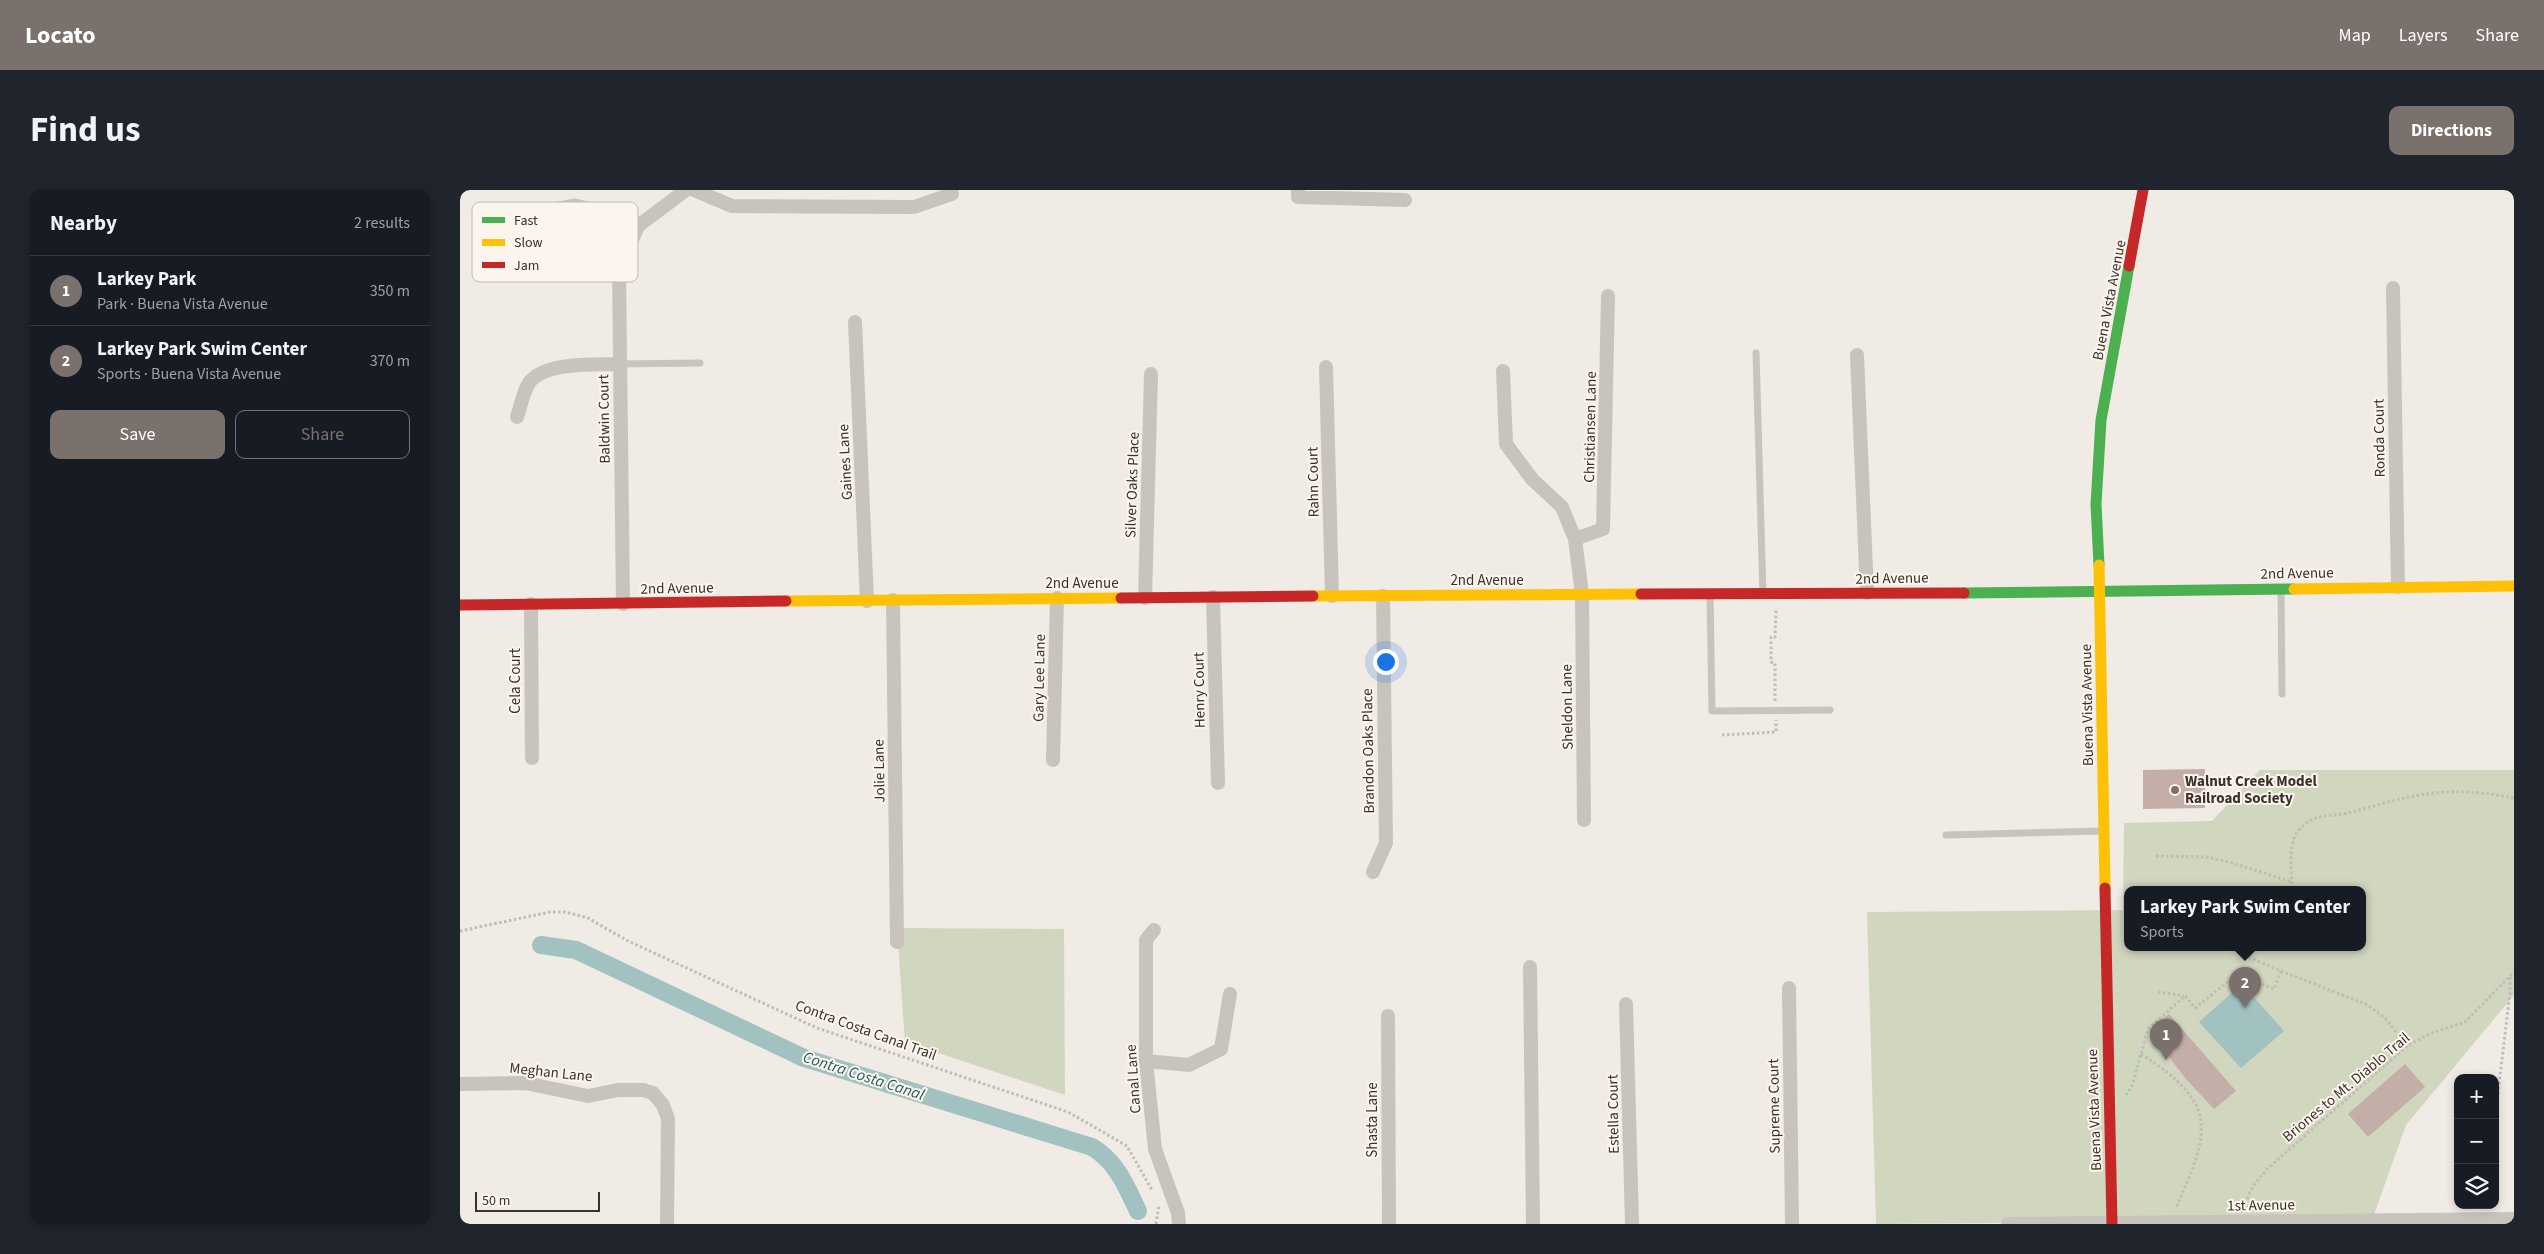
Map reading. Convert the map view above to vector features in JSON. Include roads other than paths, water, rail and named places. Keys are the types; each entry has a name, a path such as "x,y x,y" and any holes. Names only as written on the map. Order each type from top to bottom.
{"street":[{"path":"638,226 686,190"},
{"path":"694,190 732,206 914,207 952,194"},
{"path":"1298,190 1298,197 1405,200"},
{"name":"Buena Vista Avenue","path":"2112,1223 2108,1098 2100,590 2096,504 2101,420 2143,190"},
{"path":"619,282 619,364"},
{"name":"Ronda Court","path":"2393,288 2398,587"},
{"name":"Christiansen Lane","path":"1575,540 1603,529 1608,296"},
{"name":"Gaines Lane","path":"855,322 867,601"},
{"path":"1857,355 1867,593"},
{"name":"Baldwin Court","path":"517,417 529,383 539,375 555,368 619,364 623,604"},
{"name":"Rahn Court","path":"1326,367 1332,596"},
{"name":"Sheldon Lane","path":"1503,371 1506,444 1532,479 1562,507 1575,540 1582,594 1584,820"},
{"name":"Silver Oaks Place","path":"1145,598 1151,374"},
{"name":"2nd Avenue","path":"460,605 1057,598 1582,594 1763,595 2514,586"},
{"name":"Brandon Oaks Place","path":"1373,872 1386,843 1383,596"},
{"name":"Henry Court","path":"1213,597 1218,783"},
{"name":"Gary Lee Lane","path":"1053,760 1057,598"},
{"name":"Jolie Lane","path":"893,600 897,942"},
{"name":"Cela Court","path":"531,604 532,758"},
{"name":"Canal Lane","path":"1154,930 1146,940 1146,1061 1155,1149 1178,1213 1178,1224"},
{"path":"1530,967 1534,1224"},
{"name":"Supreme Court","path":"1789,988 1792,1224"},
{"path":"1146,1061 1188,1064 1221,1049 1230,994"},
{"name":"Estella Court","path":"1626,1004 1632,1224"},
{"name":"Shasta Lane","path":"1388,1016 1388,1224"},
{"name":"Meghan Lane","path":"460,1084 525,1083 588,1096 618,1090 643,1090 653,1093 663,1105 668,1119 667,1224"},
{"name":"1st Avenue","path":"2008,1224 2237,1221 2467,1222 2514,1219"}],"lane":[{"path":"1756,353 1763,595"},
{"path":"619,364 700,363"},
{"path":"2281,588 2282,694"},
{"path":"1710,594 1712,710 1830,710"},
{"path":"1946,834 2104,831"}],"water":[{"path":"2242,984 2284,1031 2241,1068 2199,1022"}],"waterway":[{"name":"Contra Costa Canal","path":"541,945 576,950 804,1058 1092,1147 1101,1153 1120,1175 1138,1211"}],"place":[{"name":"Walnut Creek Model Railroad Society","path":"2175,790"},
{"name":"Larkey Park Swim Center","path":"2245,1008"},
{"name":"Larkey Park","path":"2166,1060"}]}
